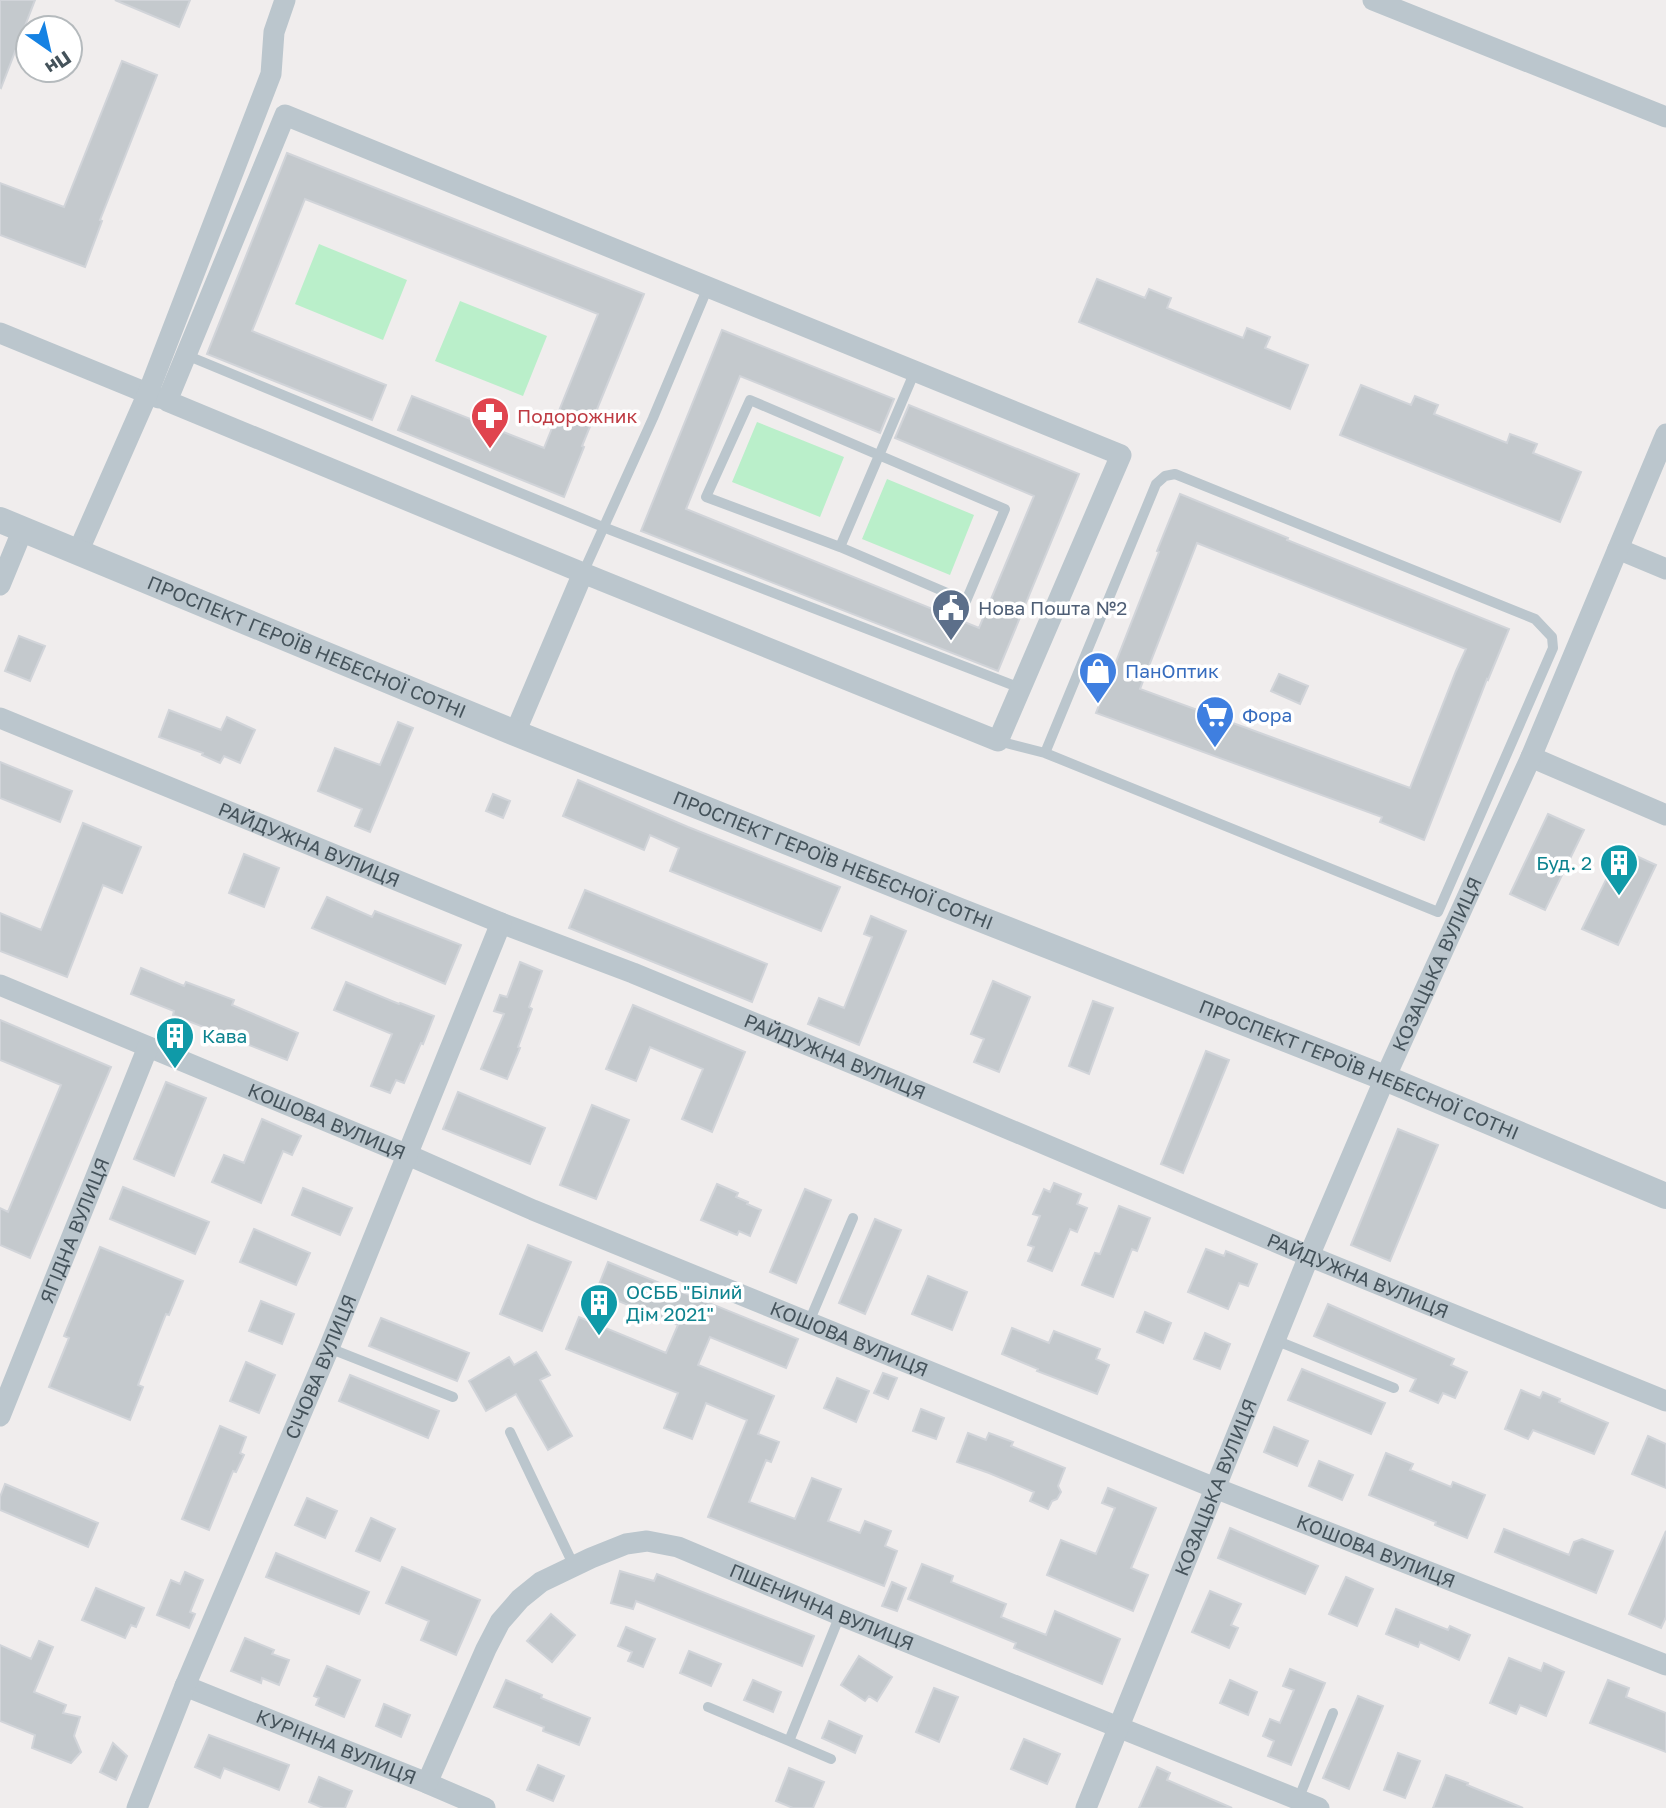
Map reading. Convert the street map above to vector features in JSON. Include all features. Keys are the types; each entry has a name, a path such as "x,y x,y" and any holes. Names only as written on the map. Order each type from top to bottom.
{"street":[{"path":"158,397 271,74 274,32 285,0"},
{"path":"1373,0 1666,117"},
{"path":"0,334 158,397 583,573 999,741 1121,455 285,115 186,355 158,397 78,552"},
{"name":"КОЗАЦЬКА ВУЛИЦЯ","path":"1086,1808 1309,1256 1385,1078 1448,916 1531,757 1666,434"},
{"path":"0,585 12,525"},
{"name":"ПРОСПЕКТ ГЕРОЇВ НЕБЕСНОЇ СОТНІ","path":"12,525 515,733 1385,1078 1666,1196"},
{"path":"1618,549 1666,569"},
{"path":"515,733 583,573"},
{"name":"РАЙДУЖНА ВУЛИЦЯ","path":"0,718 501,923 633,973 1309,1256 1666,1401"},
{"path":"1531,757 1666,815"},
{"name":"СІЧОВА ВУЛИЦЯ","path":"137,1808 329,1348 501,923"},
{"name":"КОШОВА ВУЛИЦЯ","path":"0,985 533,1210 1215,1488 1666,1665"},
{"name":"ЯГІДНА ВУЛИЦЯ","path":"0,1416 148,1047"},
{"name":"ПШЕНИЧНА ВУЛИЦЯ","path":"427,1783 486,1649 500,1622 520,1599 541,1582 574,1566 626,1544 647,1541 678,1547 1319,1808"},
{"name":"КУРІННА ВУЛИЦЯ","path":"186,1686 485,1808"}],"lane":[{"path":"583,573 708,287"},
{"path":"186,355 604,527 1020,688"},
{"path":"840,547 915,372"},
{"path":"750,400 1005,509 966,601 840,547 706,497 750,400"},
{"path":"999,741 1045,753 1448,916 1553,648 1552,637 1535,619 1175,474 1165,476 1156,484 1045,753"},
{"path":"809,1322 853,1218"},
{"path":"1275,1340 1394,1388"},
{"path":"329,1348 453,1396"},
{"path":"510,1432 574,1566"},
{"path":"789,1741 840,1615"},
{"path":"709,1707 831,1759"},
{"path":"1298,1800 1333,1713"}],"green space":[{"path":"319,244 407,280 383,340 295,304"},
{"path":"460,301 547,336 523,396 435,361"},
{"path":"757,422 844,457 820,517 732,482"},
{"path":"887,479 974,515 950,575 862,539"}],"building":[{"path":"0,0 35,0 30,14 14,14 14,54 0,87"},
{"path":"115,0 190,0 179,27"},
{"path":"122,61 157,75 100,220 102,221 85,267 0,235 0,183 64,207"},
{"path":"287,153 644,294 564,497 398,430 412,396 544,448 598,314 305,199 252,331 386,385 372,420 207,354"},
{"path":"1097,279 1145,298 1149,289 1171,298 1167,308 1243,338 1247,328 1270,337 1265,348 1308,365 1290,409 1079,322"},
{"path":"722,330 894,399 880,433 740,376 686,509 979,628 1034,496 895,438 909,405 1079,474 998,671 641,531"},
{"path":"1361,385 1411,405 1415,396 1438,405 1434,414 1507,443 1510,434 1537,444 1533,453 1581,472 1560,522 1340,435"},
{"path":"1180,494 1509,629 1424,840 1380,822 1382,817 1096,713 1159,552 1157,551","holes":["1197,543 1466,649 1410,788 1140,689"]},
{"path":"19,636 45,646 30,681 5,671"},
{"path":"1279,674 1308,686 1300,704 1271,691"},
{"path":"169,710 221,730 227,717 255,730 240,763 224,756 220,763 202,755 203,753 159,737"},
{"path":"398,722 413,728 370,832 355,826 362,809 318,791 335,748 380,765"},
{"path":"0,762 72,791 60,822 0,798"},
{"path":"578,780 840,887 821,931 670,871 679,848 650,835 644,850 563,816"},
{"path":"493,794 510,801 503,818 486,811"},
{"path":"1548,814 1584,830 1545,910 1510,894"},
{"path":"83,823 141,847 122,893 103,885 67,977 0,951 0,913 41,930"},
{"name":"Буд. 2","path":"1621,849 1656,865 1618,945 1582,929"},
{"path":"244,854 279,868 264,907 229,893"},
{"path":"585,890 767,964 752,1002 569,928"},
{"path":"327,897 372,917 375,911 461,945 445,984 312,928"},
{"path":"871,916 906,931 859,1045 808,1024 819,998 844,1008 872,937 864,934"},
{"path":"520,962 542,971 529,1007 532,1009 518,1047 520,1048 507,1079 481,1069 504,1014 494,1011 500,995 507,997"},
{"path":"141,968 184,986 186,982 234,1000 232,1005 298,1033 287,1060 173,1015 174,1011 131,994"},
{"path":"993,981 1030,997 999,1072 974,1062 984,1039 971,1034"},
{"path":"346,982 434,1016 404,1083 396,1080 390,1093 371,1086 392,1034 334,1010"},
{"path":"1093,1001 1113,1008 1089,1074 1069,1066"},
{"path":"633,1005 745,1052 712,1132 682,1119 703,1069 650,1047 636,1081 606,1069"},
{"path":"0,1020 111,1067 30,1258 0,1245 0,1208 8,1212 61,1085 0,1060"},
{"path":"1206,1051 1229,1060 1183,1173 1161,1164"},
{"path":"166,1082 206,1098 174,1176 134,1159"},
{"path":"458,1092 545,1128 530,1164 443,1129"},
{"path":"592,1105 629,1120 596,1199 560,1185"},
{"path":"262,1119 301,1136 292,1155 283,1151 261,1203 212,1182 224,1155 244,1163"},
{"path":"1398,1129 1438,1145 1390,1261 1351,1245"},
{"path":"1054,1183 1081,1194 1077,1204 1087,1208 1077,1232 1070,1229 1052,1271 1028,1261 1034,1247 1028,1245 1040,1216 1033,1214 1044,1189 1050,1192"},
{"path":"717,1184 738,1193 736,1197 761,1210 750,1236 739,1231 737,1235 701,1220"},
{"path":"123,1187 209,1222 195,1254 110,1219"},
{"path":"303,1188 352,1208 340,1235 292,1215"},
{"path":"805,1189 831,1200 796,1283 770,1272"},
{"path":"1119,1206 1150,1218 1137,1251 1132,1249 1113,1297 1082,1285 1095,1253 1100,1254"},
{"path":"875,1219 901,1230 865,1314 839,1303"},
{"path":"254,1229 310,1253 296,1285 240,1262"},
{"path":"528,1245 571,1262 542,1331 500,1314"},
{"path":"100,1247 183,1281 169,1315 166,1314 138,1385 143,1387 130,1420 49,1387 69,1338 64,1336"},
{"path":"1206,1249 1224,1256 1226,1251 1257,1264 1248,1286 1239,1283 1228,1309 1188,1292"},
{"path":"608,1262 798,1339 786,1368 710,1337 698,1365 774,1396 758,1434 779,1442 771,1462 766,1460 749,1502 795,1519 812,1478 841,1489 828,1521 860,1533 865,1521 891,1531 885,1546 897,1551 884,1586 708,1517 747,1420 706,1403 692,1439 664,1428 678,1393 566,1349 579,1317 666,1353 678,1325 596,1292"},
{"path":"928,1276 967,1292 952,1330 912,1314"},
{"path":"261,1301 294,1314 282,1344 249,1331"},
{"path":"1328,1304 1454,1359 1451,1365 1467,1372 1455,1398 1443,1393 1438,1403 1410,1391 1416,1379 1314,1336"},
{"path":"1145,1312 1171,1323 1163,1343 1137,1332"},
{"path":"381,1318 469,1353 457,1381 369,1346"},
{"path":"1012,1328 1049,1343 1054,1331 1100,1349 1096,1359 1109,1365 1097,1394 1002,1354"},
{"path":"1205,1333 1230,1344 1220,1369 1194,1359"},
{"path":"536,1352 550,1375 540,1380 572,1436 548,1450 516,1394 486,1411 469,1381 509,1357 514,1365"},
{"path":"246,1362 275,1375 259,1413 230,1401"},
{"path":"1302,1369 1385,1403 1371,1434 1288,1400"},
{"path":"883,1373 897,1378 888,1399 874,1393"},
{"path":"350,1375 439,1411 428,1438 339,1401"},
{"path":"837,1378 869,1391 856,1422 824,1408"},
{"path":"1521,1390 1540,1398 1543,1392 1560,1399 1559,1402 1608,1423 1594,1454 1533,1430 1528,1439 1505,1429"},
{"path":"921,1409 944,1418 936,1439 913,1431"},
{"path":"220,1426 246,1437 240,1453 244,1455 236,1472 233,1471 209,1530 182,1519"},
{"path":"1274,1427 1308,1441 1297,1466 1264,1452"},
{"path":"968,1433 986,1440 989,1433 1013,1442 1011,1446 1065,1468 1058,1486 1061,1492 1057,1499 1052,1501 1048,1509 1030,1501 1034,1492 957,1462"},
{"path":"1648,1436 1666,1444 1666,1488 1632,1474"},
{"path":"1386,1453 1413,1464 1410,1470 1451,1487 1453,1482 1485,1495 1467,1538 1435,1525 1436,1522 1369,1495"},
{"path":"1319,1461 1353,1475 1342,1500 1309,1486"},
{"path":"5,1484 98,1523 88,1547 0,1510 0,1497"},
{"path":"1108,1488 1156,1508 1131,1568 1148,1575 1133,1611 1047,1575 1061,1540 1096,1554 1115,1508 1102,1503"},
{"path":"307,1498 337,1511 325,1538 295,1525"},
{"path":"371,1518 395,1529 380,1561 356,1551"},
{"path":"1230,1528 1318,1566 1305,1594 1218,1558"},
{"path":"1504,1529 1569,1555 1574,1542 1582,1539 1613,1551 1596,1593 1495,1552"},
{"path":"1666,1531 1666,1617 1661,1628 1629,1614"},
{"path":"276,1553 369,1592 359,1614 266,1577"},
{"path":"922,1564 953,1576 951,1582 1006,1604 1001,1617 1046,1635 1055,1611 1120,1639 1102,1684 1014,1648 1016,1643 908,1599"},
{"path":"402,1567 480,1600 456,1655 421,1640 429,1621 386,1603"},
{"path":"620,1571 654,1581 657,1574 814,1636 802,1666 636,1601 633,1609 611,1603"},
{"path":"185,1572 203,1580 190,1612 195,1614 189,1628 157,1615 171,1580 180,1584"},
{"path":"1346,1577 1373,1589 1357,1626 1329,1614"},
{"path":"892,1582 906,1588 897,1611 882,1606"},
{"path":"96,1588 144,1608 136,1627 131,1625 125,1638 82,1620"},
{"path":"1210,1591 1241,1604 1231,1625 1238,1628 1229,1648 1192,1632"},
{"path":"1396,1609 1448,1630 1450,1626 1470,1635 1459,1660 1420,1642 1418,1647 1386,1634"},
{"path":"551,1614 575,1635 552,1662 527,1641"},
{"path":"626,1627 655,1639 643,1667 628,1661 632,1652 618,1646"},
{"path":"245,1638 274,1650 272,1654 289,1660 279,1685 262,1678 261,1683 231,1671"},
{"path":"39,1641 53,1647 34,1692 66,1705 63,1713 80,1717 74,1736 81,1752 71,1763 32,1748 35,1735 0,1721 0,1645 31,1659"},
{"path":"689,1651 721,1664 711,1686 680,1673"},
{"path":"859,1656 892,1677 877,1701 869,1696 865,1701 841,1685"},
{"path":"1509,1658 1541,1671 1544,1663 1564,1672 1546,1716 1520,1705 1516,1714 1490,1703"},
{"path":"327,1666 360,1680 344,1717 316,1705 319,1698 314,1696"},
{"path":"1290,1669 1325,1683 1291,1765 1268,1756 1274,1741 1263,1736 1270,1719 1280,1723 1294,1690 1283,1686"},
{"path":"506,1680 590,1718 579,1745 543,1731 544,1727 494,1707"},
{"path":"753,1680 781,1692 773,1712 744,1700"},
{"path":"1230,1680 1257,1692 1248,1715 1220,1703"},
{"path":"1608,1680 1629,1688 1626,1697 1666,1713 1666,1752 1590,1723"},
{"path":"934,1688 958,1697 939,1742 916,1732"},
{"path":"1358,1696 1383,1706 1349,1789 1323,1778"},
{"path":"384,1704 410,1715 401,1737 376,1726"},
{"path":"829,1721 862,1736 855,1753 822,1738"},
{"path":"209,1735 289,1765 279,1790 224,1768 220,1778 195,1767"},
{"path":"1024,1739 1060,1754 1047,1784 1011,1769"},
{"path":"113,1743 127,1756 116,1780 100,1772"},
{"path":"1398,1753 1420,1761 1405,1798 1384,1790"},
{"path":"538,1765 564,1776 553,1801 527,1790"},
{"path":"1157,1767 1170,1773 1167,1780 1232,1808 1139,1808"},
{"path":"789,1768 824,1782 813,1808 793,1808 776,1801"},
{"path":"1446,1775 1468,1783 1467,1785 1523,1808 1433,1808"},
{"path":"319,1777 352,1791 345,1808 323,1808 309,1802"}],"place":[{"name":"Подорожник","path":"490,450"},
{"name":"Нова Пошта №2","path":"951,642"},
{"name":"ПанОптик","path":"1098,705"},
{"name":"Фора","path":"1215,749"},
{"name":"Буд. 2","path":"1619,897"},
{"name":"Кава","path":"175,1070"},
{"name":"ОСББ \"Білий Дім 2021\"","path":"599,1337"}]}
